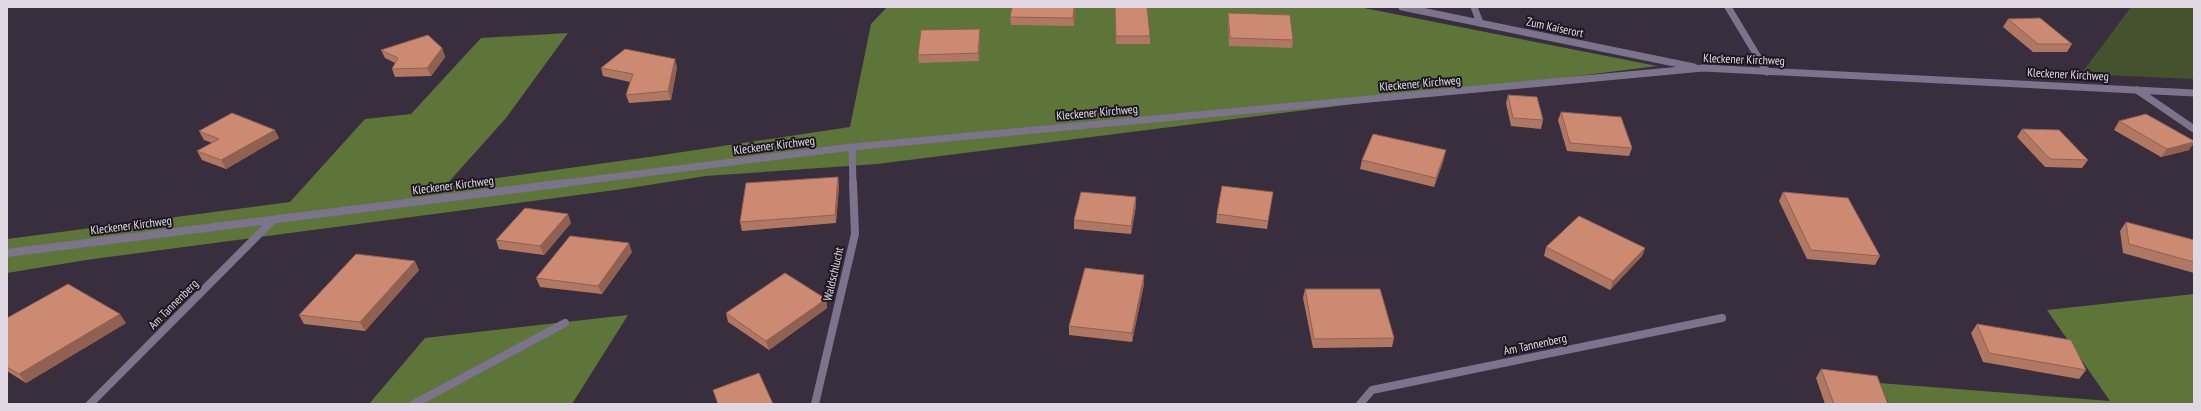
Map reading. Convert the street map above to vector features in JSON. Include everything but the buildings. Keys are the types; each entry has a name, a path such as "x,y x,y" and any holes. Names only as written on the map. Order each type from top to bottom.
{"street":[{"name":"Zum Kaiserort","path":"1402,7 1703,68"},
{"path":"1474,7 1480,23"},
{"path":"1728,7 1767,72"},
{"name":"Kleckener Kirchweg","path":"7,253 852,147 1703,68 2190,92"},
{"path":"2137,90 2194,129"},
{"path":"2190,92 2194,98"},
{"name":"Waldschlucht","path":"815,404 855,234 852,147"},
{"name":"Am Tannenberg","path":"90,404 274,220"},
{"name":"Am Tannenberg","path":"1360,404 1372,390 1722,318"},
{"path":"414,404 565,323"}],"green space":[{"path":"887,7 1359,7 1657,66 877,164 706,176 623,189 86,260 7,273 7,239 290,202 365,119 411,114 481,38 568,33 506,118 446,185 850,127 871,24"},
{"path":"2131,7 2194,7 2194,79 2081,74"},
{"path":"2194,294 2194,404 1889,404 1879,383 2110,401 2047,310"},
{"path":"628,315 572,404 369,404 425,338"}]}
